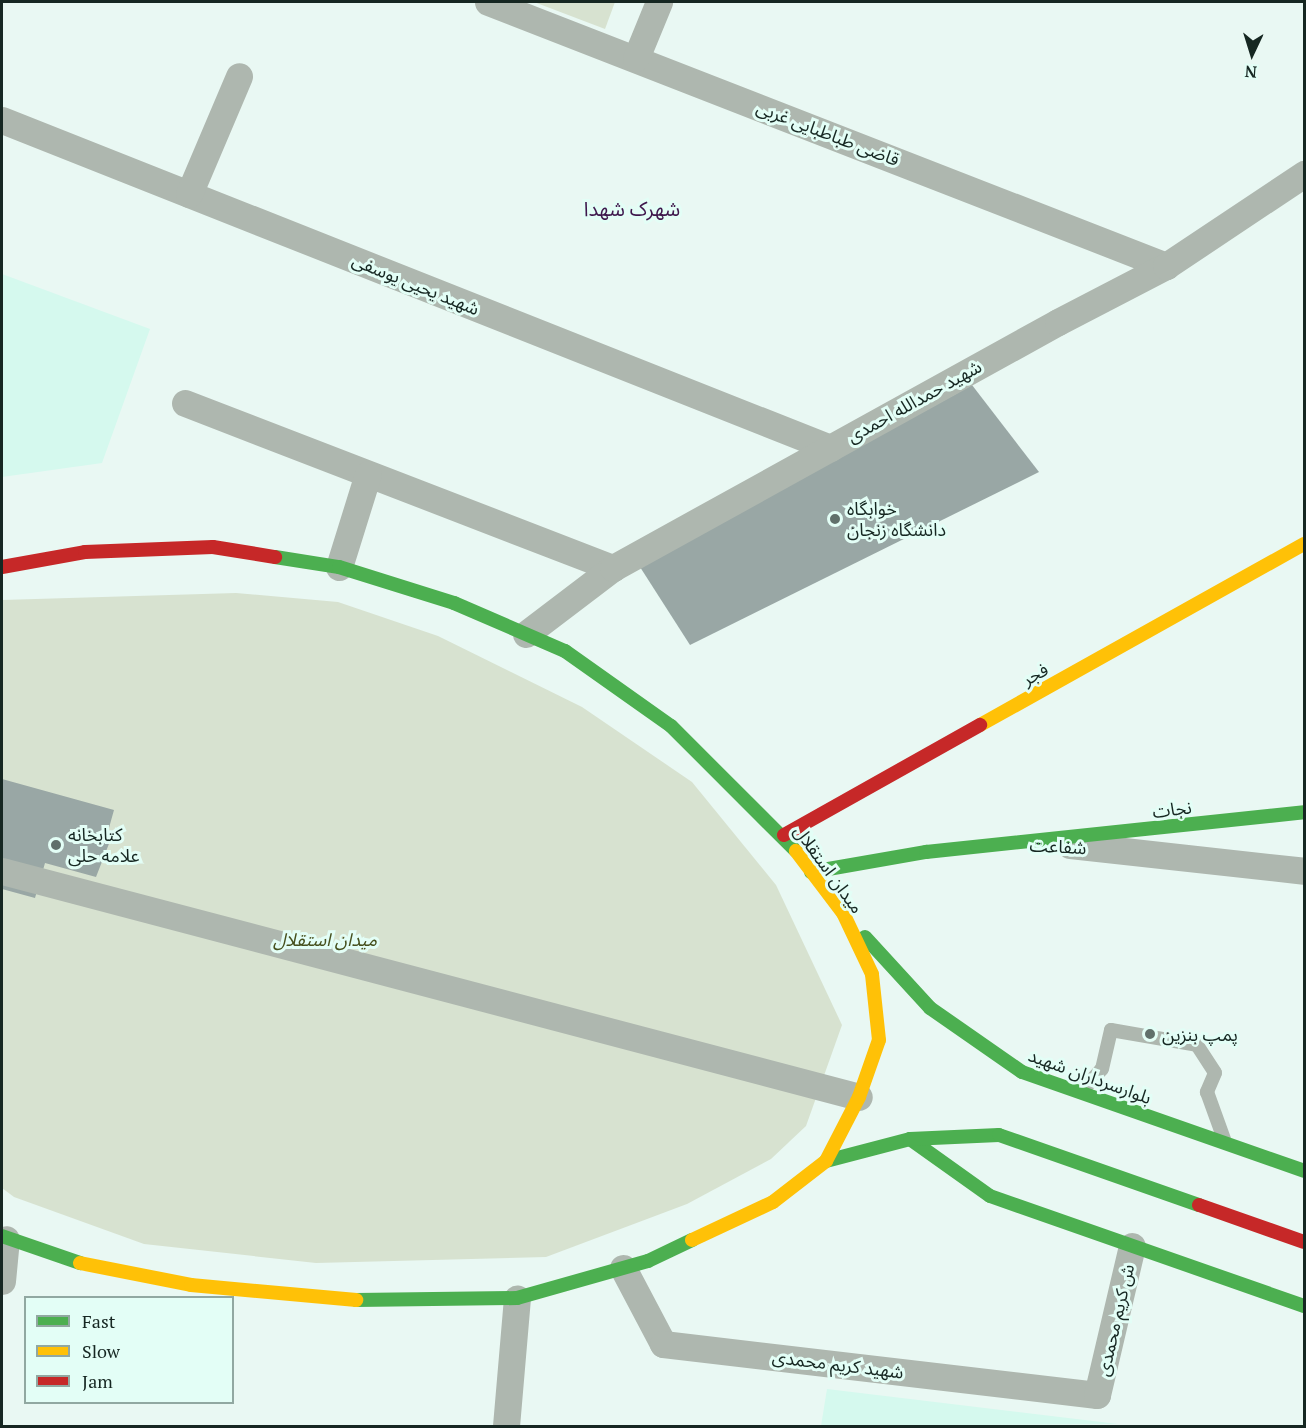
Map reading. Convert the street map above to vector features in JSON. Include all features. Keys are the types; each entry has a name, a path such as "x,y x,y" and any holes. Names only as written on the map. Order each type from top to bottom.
{"main road":[{"name":"فجر","path":"784,835 1305,544"},
{"name":"میدان استقلال","path":"2,567 86,552 213,547 339,567 454,603 565,651 671,726 784,835 843,913 872,974 879,1040 859,1098 826,1161 773,1202 648,1261 517,1298 380,1302 191,1285 96,1269 4,1237"},
{"name":"نجات","path":"1044,842 1305,812"},
{"name":"شفاعت","path":"811,872 926,852 1044,842"},
{"name":"بلوارسرداران شهید","path":"843,913 930,1008 1022,1072 1305,1171"},
{"path":"826,1161 910,1139 999,1135 1305,1242"},
{"path":"910,1139 990,1196 1305,1306"}],"street":[{"name":"قاضی طباطبایی غربی","path":"489,2 1166,266"},
{"path":"636,58 658,2"},
{"path":"189,194 239,76"},
{"name":"شهید یحیی یوسفی","path":"2,120 830,448"},
{"name":"شهید حمدالله احمدی","path":"526,634 613,568 1166,266 1305,174"},
{"path":"185,403 613,568"},
{"path":"339,567 368,474"},
{"name":"شفاعت","path":"1044,842 1305,871"},
{"path":"2,871 859,1098"},
{"path":"2,1281 4,1237"},
{"name":"ش کریم محمدی","path":"1097,1395 1132,1246"},
{"name":"شهید کریم محمدی","path":"623,1268 663,1344 1097,1395"},
{"path":"506,1426 517,1298"}],"lane":[{"path":"1081,1093 1102,1069 1111,1030 1197,1045 1215,1073 1207,1092 1226,1144"}],"shaded area":[{"path":"2,274 150,329 102,463 2,477"},
{"path":"827,1389 1118,1424 821,1426"}],"green space":[{"path":"534,2 615,2 605,29"},
{"name":"میدان استقلال","path":"236,593 338,602 438,636 582,707 692,782 776,885 842,1025 806,1126 771,1159 687,1204 546,1257 316,1263 144,1244 14,1197 2,1188 2,600"}],"building":[{"name":"خوابگاه دانشگاه زنجان","path":"972,385 1039,472 690,645 640,567"},
{"name":"کتابخانه علامه حلی","path":"2,779 114,810 107,835 112,836 96,877 45,863 35,898 2,889"}],"traffic: fast":[{"path":"275,557 339,567 454,603 565,651 671,726 796,851"},
{"path":"811,872 926,852 1304,812"},
{"path":"865,937 930,1008 1022,1072 1304,1171"},
{"path":"826,1161 910,1139 999,1135 1199,1205"},
{"path":"910,1139 990,1196 1304,1306"},
{"path":"2,1236 80,1263"},
{"path":"356,1300 517,1298 648,1261 692,1240"}],"traffic: slow":[{"path":"980,725 1304,544"},
{"path":"692,1240 773,1202 826,1161 859,1097 879,1040 872,974 843,913 796,851"},
{"path":"80,1263 191,1285 356,1300"}],"traffic: jam":[{"path":"2,567 85,552 213,547 275,557"},
{"path":"784,835 980,725"},
{"path":"1199,1205 1304,1242"}],"place":[{"name":"خوابگاه دانشگاه زنجان","path":"835,519"},
{"name":"کتابخانه علامه حلی","path":"56,845"},
{"name":"پمپ بنزین","path":"1150,1034"}],"district":[{"name":"شهرک شهدا","path":"632,208"}]}
